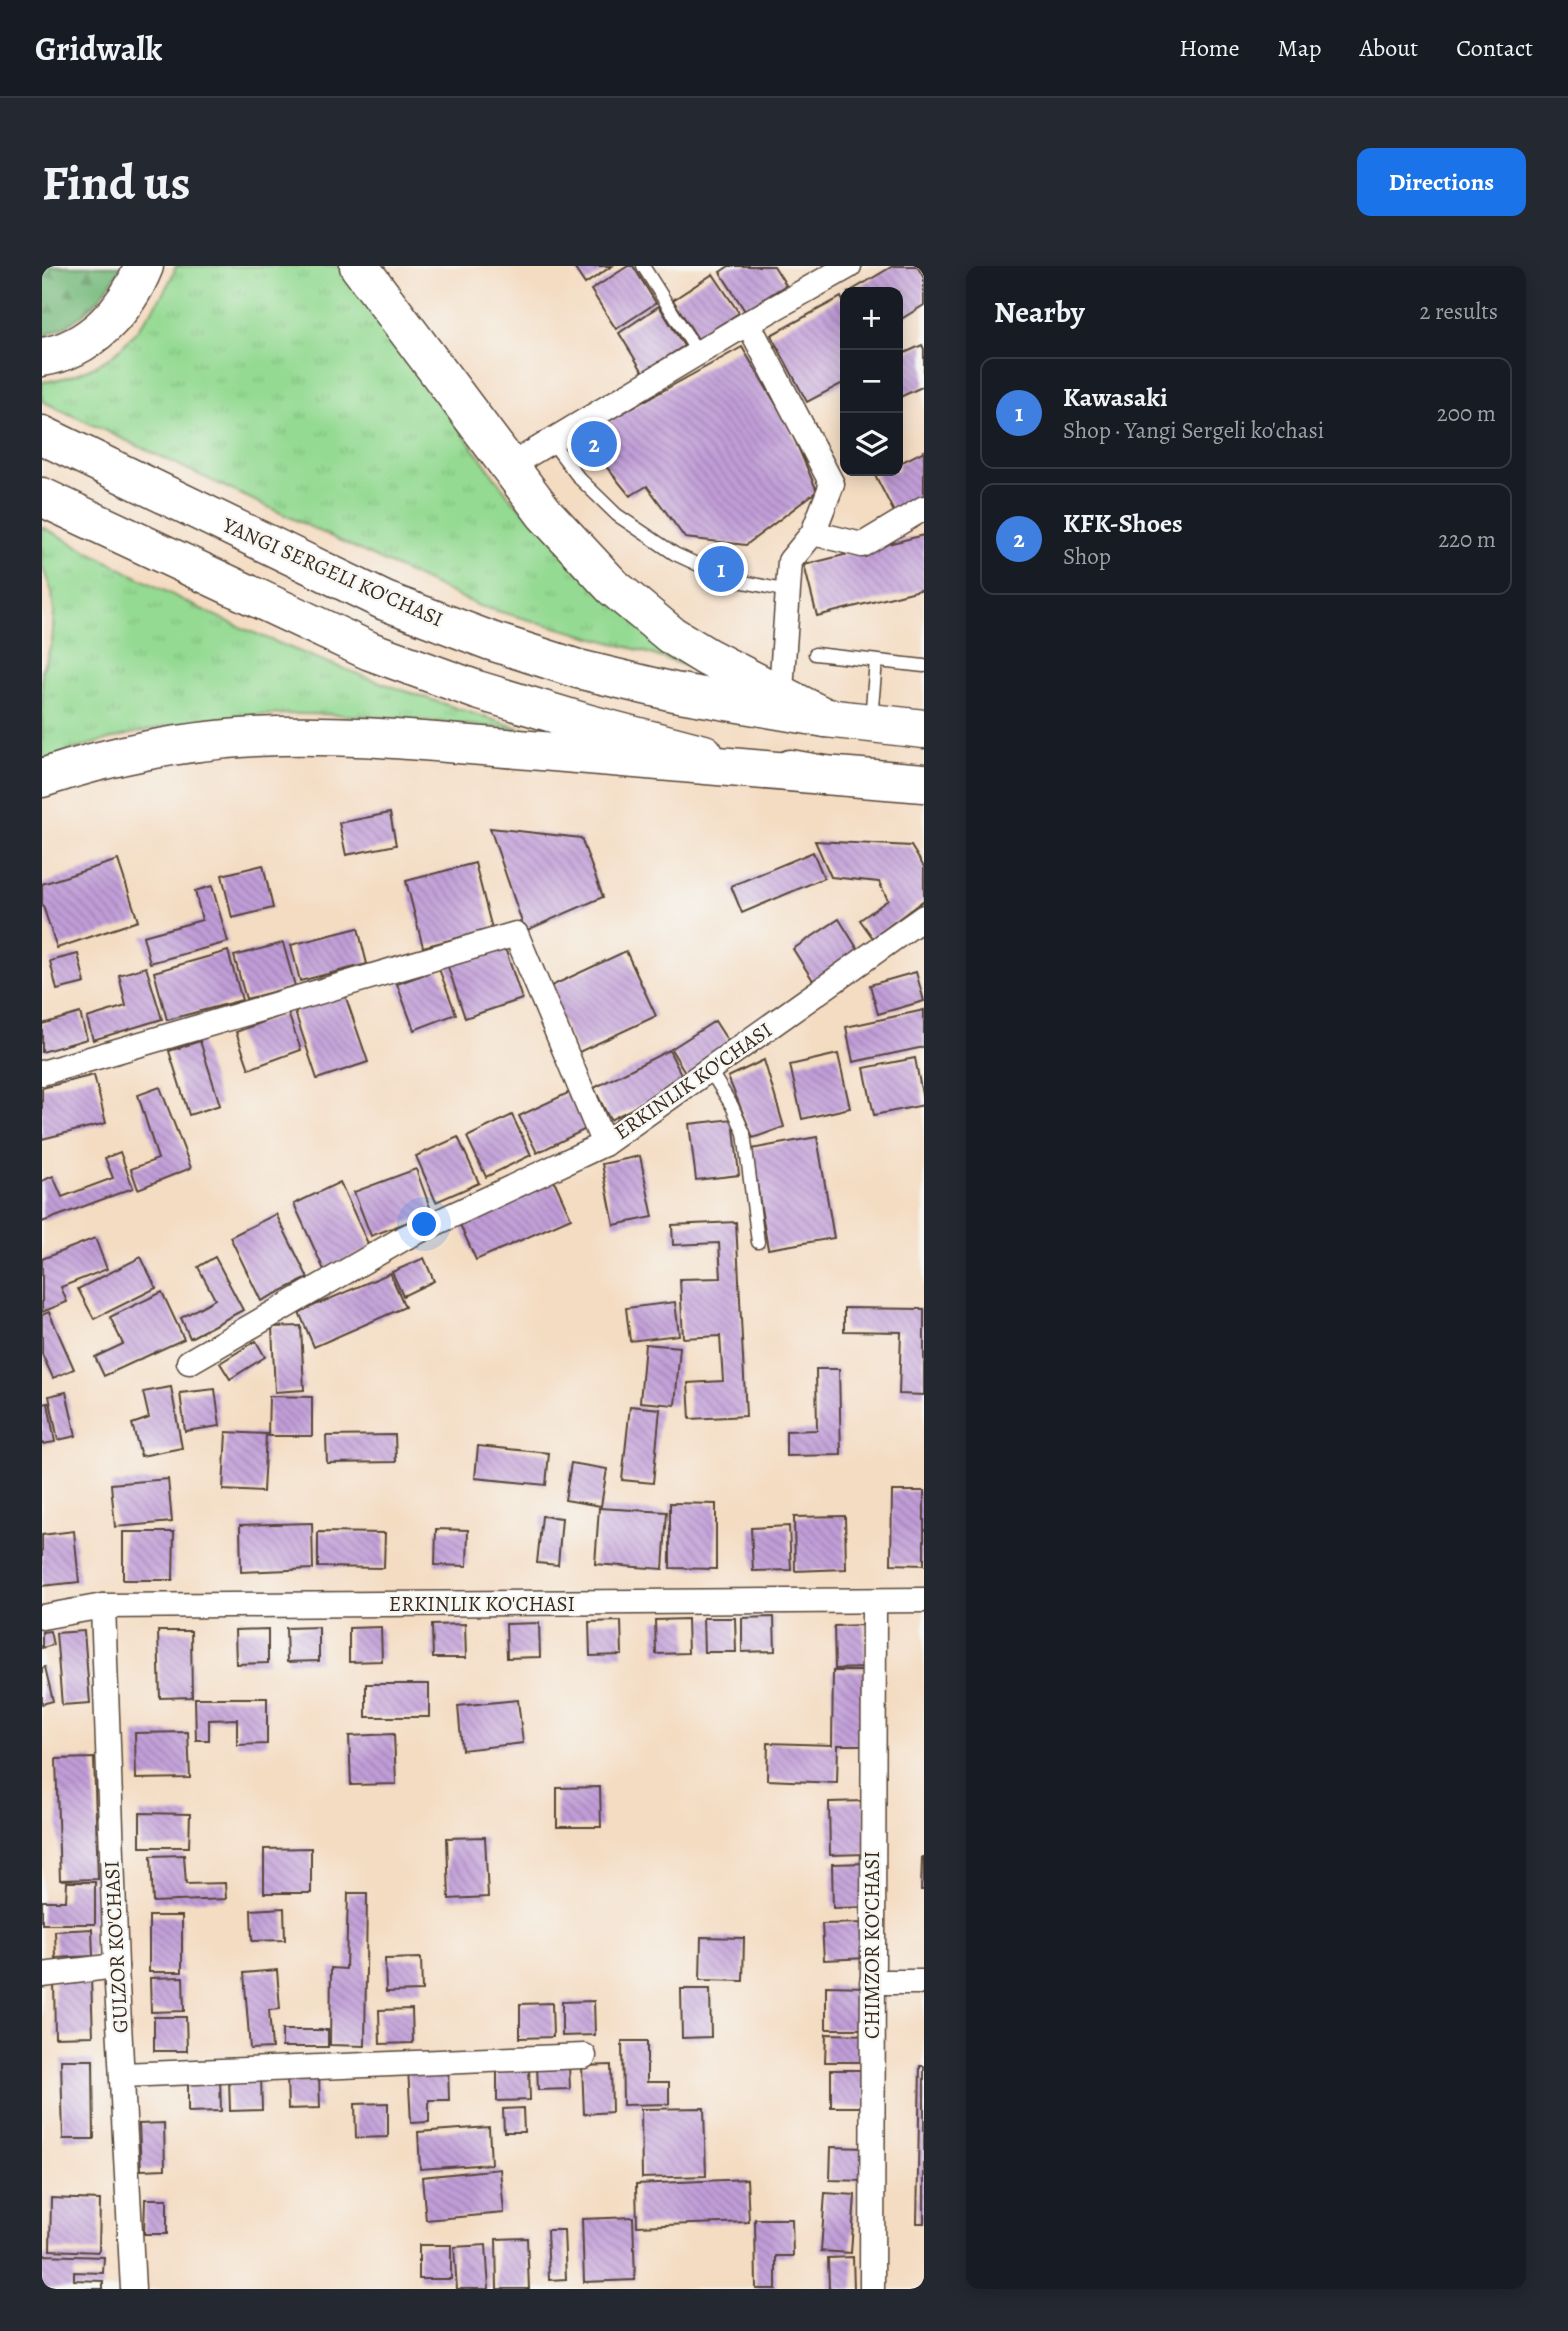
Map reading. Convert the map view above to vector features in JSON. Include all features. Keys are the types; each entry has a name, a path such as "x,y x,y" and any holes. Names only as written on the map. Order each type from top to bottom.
{"main road":[{"path":"42,357 81,343 107,322 126,302 144,266"},
{"path":"359,266 508,467 579,552 641,613 671,635 780,703 826,718 924,729"},
{"name":"YANGI SERGELI KO'CHASI","path":"42,435 385,601 491,641 578,669 674,692 780,703"},
{"path":"42,497 370,651 477,690 589,724 704,754 824,775"},
{"path":"42,778 169,746 255,736 308,736 468,745 924,783"}],"street":[{"path":"508,467 748,323 849,266"},
{"path":"748,323 832,484 813,533 790,561 780,703"},
{"path":"813,533 862,545 924,508"},
{"name":"ERKINLIK KO'CHASI","path":"189,1362 404,1238 604,1144 924,917"},
{"path":"42,1073 516,934 604,1144"},
{"name":"ERKINLIK KO'CHASI","path":"42,1617 103,1606 924,1600"},
{"name":"CHIMZOR KO'CHASI","path":"872,2289 874,1601"},
{"name":"GULZOR KO'CHASI","path":"103,1606 116,1966 133,2289"},
{"path":"42,1975 116,1966"},
{"path":"872,1982 924,1982"},
{"path":"122,2075 584,2056"}],"lane":[{"path":"643,266 698,353"},
{"path":"551,441 579,478 617,515 675,554 729,579 788,591"},
{"path":"816,654 924,666"},
{"path":"871,723 876,661"},
{"path":"709,1069 732,1106 744,1133 758,1242"}],"green space":[{"path":"42,266 121,266 89,310 67,325 42,336"},
{"path":"176,266 340,266 511,499 706,673 642,651 479,606 42,401 42,382 89,369 125,344 156,304"},
{"path":"42,527 242,628 398,688 526,730 344,715 234,717 161,727 89,745 42,761 42,672 52,642 54,613 52,593 42,565"}],"building":[{"path":"573,266 612,266 585,284"},
{"path":"628,266 633,266 656,303 616,329 591,290"},
{"path":"729,266 774,266 786,285 745,311 720,272"},
{"path":"893,266 917,266 924,278 924,305 903,318 903,287 857,287"},
{"path":"713,274 739,313 698,339 673,300"},
{"path":"840,298 840,385 807,402 771,335"},
{"path":"659,306 684,346 643,372 619,333"},
{"path":"922,345 924,349 924,386 903,396 903,354"},
{"path":"742,347 789,426 817,491 746,545 685,538 647,486 630,496 583,435"},
{"path":"924,451 924,500 895,514 876,476 903,476 903,462"},
{"path":"924,535 924,589 817,616 804,565"},
{"path":"390,813 396,845 346,855 339,823"},
{"path":"490,828 581,838 603,897 525,931"},
{"path":"815,841 911,846 924,867 924,900 873,938 860,920 888,900 879,882 831,877"},
{"path":"813,852 824,878 742,913 731,886"},
{"path":"118,860 138,921 57,948 42,903 42,884"},
{"path":"475,863 492,929 423,947 406,881"},
{"path":"263,865 273,908 232,918 222,875"},
{"path":"212,886 228,942 150,963 143,936 202,920 195,891"},
{"path":"839,919 860,953 814,982 793,949"},
{"path":"358,928 367,964 300,981 291,945"},
{"path":"283,943 295,986 246,999 234,956"},
{"path":"504,945 522,999 465,1018 447,964"},
{"path":"228,951 242,1000 167,1020 154,972"},
{"path":"626,951 656,1016 577,1053 547,988"},
{"path":"78,954 85,983 57,990 50,961"},
{"path":"146,967 162,1019 93,1040 87,1018 126,1006 119,975"},
{"path":"439,969 456,1014 414,1030 397,984"},
{"path":"916,972 924,1001 878,1014 870,985"},
{"path":"345,995 368,1062 317,1079 295,1012"},
{"path":"924,1010 924,1047 853,1062 846,1027"},
{"path":"80,1013 87,1039 42,1052 42,1024"},
{"path":"288,1013 301,1050 249,1069 236,1032"},
{"path":"715,1021 733,1049 688,1077 671,1049"},
{"path":"200,1041 220,1105 189,1115 169,1051"},
{"path":"669,1050 685,1082 610,1120 594,1088"},
{"path":"838,1054 850,1108 802,1119 790,1065"},
{"path":"915,1058 924,1105 874,1115 864,1068"},
{"path":"764,1060 784,1127 753,1138 728,1077"},
{"path":"94,1075 106,1123 42,1139 42,1088"},
{"path":"160,1087 191,1168 138,1189 131,1169 158,1159 138,1095"},
{"path":"570,1092 588,1128 537,1153 519,1116"},
{"path":"512,1115 531,1155 486,1177 467,1137"},
{"path":"733,1119 739,1175 696,1180 689,1124"},
{"path":"458,1137 479,1183 436,1202 416,1156"},
{"path":"817,1137 834,1238 768,1249 751,1149"},
{"path":"120,1152 133,1188 42,1222 42,1181 53,1176 62,1197 113,1178 105,1158"},
{"path":"640,1156 653,1217 614,1225 602,1164"},
{"path":"416,1169 432,1213 371,1236 354,1192"},
{"path":"552,1176 571,1218 476,1260 457,1218"},
{"path":"340,1182 370,1248 324,1270 294,1204"},
{"path":"276,1214 308,1278 261,1301 230,1237"},
{"path":"736,1222 746,1416 690,1419 688,1383 723,1381 720,1336 683,1338 680,1279 721,1278 719,1243 673,1245 672,1225"},
{"path":"95,1238 107,1269 61,1287 67,1302 42,1312 42,1259"},
{"path":"141,1257 156,1288 94,1319 78,1289"},
{"path":"215,1257 243,1310 190,1338 181,1318 215,1299 198,1267"},
{"path":"424,1258 434,1281 403,1296 392,1272"},
{"path":"390,1273 405,1307 314,1347 299,1312"},
{"path":"162,1292 184,1339 104,1376 95,1357 123,1344 110,1317"},
{"path":"675,1302 679,1335 630,1341 626,1308"},
{"path":"844,1308 924,1309 924,1395 899,1394 901,1332 844,1331"},
{"path":"49,1312 74,1369 53,1378 42,1354 42,1315"},
{"path":"301,1326 304,1390 275,1392 272,1327"},
{"path":"256,1341 265,1357 230,1379 220,1363"},
{"path":"645,1344 680,1347 675,1405 640,1402"},
{"path":"816,1369 839,1369 841,1455 786,1456 786,1431 817,1430"},
{"path":"171,1387 182,1448 141,1456 132,1424 149,1418 143,1392"},
{"path":"215,1389 220,1426 185,1431 180,1393"},
{"path":"66,1392 76,1436 58,1440 49,1396"},
{"path":"269,1396 312,1397 312,1436 268,1436"},
{"path":"48,1403 55,1442 42,1444 42,1404"},
{"path":"630,1406 660,1409 653,1483 622,1480"},
{"path":"226,1432 266,1434 263,1492 223,1490"},
{"path":"395,1435 396,1462 327,1463 326,1436"},
{"path":"478,1446 549,1453 546,1485 475,1478"},
{"path":"571,1463 607,1469 601,1506 565,1500"},
{"path":"168,1479 172,1522 115,1527 111,1484"},
{"path":"892,1491 924,1491 924,1565 891,1564"},
{"path":"670,1503 716,1504 716,1569 670,1568"},
{"path":"599,1508 667,1512 663,1569 595,1564"},
{"path":"542,1516 562,1518 558,1565 537,1563"},
{"path":"845,1516 846,1569 795,1571 794,1517"},
{"path":"312,1523 313,1569 241,1572 240,1525"},
{"path":"789,1526 791,1570 753,1571 751,1528"},
{"path":"436,1529 468,1530 467,1566 435,1565"},
{"path":"74,1531 79,1582 42,1586 42,1535"},
{"path":"123,1532 174,1532 173,1580 123,1580"},
{"path":"318,1532 385,1533 384,1568 318,1567"},
{"path":"774,1617 775,1651 742,1652 742,1618"},
{"path":"703,1618 735,1618 736,1652 704,1652"},
{"path":"687,1619 688,1653 656,1654 655,1620"},
{"path":"621,1621 622,1655 590,1656 589,1622"},
{"path":"539,1623 540,1657 507,1658 506,1624"},
{"path":"465,1624 466,1658 433,1658 432,1625"},
{"path":"864,1625 865,1668 835,1669 834,1626"},
{"path":"319,1627 319,1661 287,1662 286,1628"},
{"path":"381,1627 382,1661 349,1662 349,1628"},
{"path":"268,1629 268,1663 236,1664 235,1630"},
{"path":"50,1631 53,1645 42,1648 42,1632"},
{"path":"84,1631 90,1703 62,1705 56,1633"},
{"path":"158,1631 191,1631 192,1697 160,1698"},
{"path":"45,1667 53,1701 42,1704 42,1668"},
{"path":"833,1671 866,1671 865,1745 838,1745 837,1783 767,1780 768,1743 832,1745"},
{"path":"366,1684 429,1684 429,1717 366,1717"},
{"path":"195,1698 267,1698 267,1744 237,1745 237,1719 209,1720 209,1740 196,1740"},
{"path":"518,1700 523,1743 462,1750 458,1706"},
{"path":"188,1732 190,1778 136,1779 135,1733"},
{"path":"394,1734 396,1784 351,1785 349,1736"},
{"path":"94,1758 98,1879 60,1880 56,1759"},
{"path":"600,1787 601,1827 557,1827 557,1788"},
{"path":"865,1801 866,1854 830,1855 829,1802"},
{"path":"140,1813 190,1814 189,1847 140,1847"},
{"path":"485,1837 488,1897 449,1899 447,1838"},
{"path":"311,1848 311,1893 264,1893 264,1849"},
{"path":"184,1855 186,1884 225,1883 226,1899 153,1902 151,1856"},
{"path":"924,1857 924,1890 921,1890"},
{"path":"867,1863 868,1907 833,1908 832,1864"},
{"path":"67,1882 95,1882 95,1924 42,1924 42,1901 66,1901"},
{"path":"348,1893 367,1893 365,2046 330,2045 331,1968 346,1969"},
{"path":"284,1908 285,1940 252,1941 251,1910"},
{"path":"149,1916 182,1916 182,1972 149,1972"},
{"path":"867,1923 868,1958 824,1960 822,1924"},
{"path":"92,1929 93,1956 56,1958 55,1931"},
{"path":"701,1937 744,1938 743,1981 700,1980"},
{"path":"421,1958 422,1991 386,1992 385,1959"},
{"path":"277,1970 280,2009 269,2010 272,2048 250,2049 244,1973"},
{"path":"183,1977 184,2011 151,2012 150,1978"},
{"path":"91,1979 93,2036 55,2037 54,1980"},
{"path":"826,1986 868,1987 868,2029 826,2029"},
{"path":"681,1989 710,1989 711,2037 682,2038"},
{"path":"594,2001 595,2035 562,2036 562,2002"},
{"path":"552,2003 553,2037 520,2038 520,2004"},
{"path":"412,2009 413,2043 380,2044 379,2010"},
{"path":"154,2017 186,2017 187,2051 154,2051"},
{"path":"282,2030 328,2030 328,2047 282,2047"},
{"path":"826,2034 869,2035 868,2062 825,2062"},
{"path":"622,2041 647,2041 647,2082 669,2082 669,2104 623,2105"},
{"path":"61,2060 93,2060 94,2139 63,2139"},
{"path":"569,2065 570,2089 538,2090 537,2066"},
{"path":"611,2065 612,2112 584,2114 582,2066"},
{"path":"529,2066 530,2100 497,2101 497,2068"},
{"path":"920,2066 924,2066 924,2223 917,2223"},
{"path":"448,2067 449,2100 429,2100 429,2122 411,2123 408,2068"},
{"path":"831,2070 866,2070 866,2107 831,2107"},
{"path":"319,2074 320,2108 288,2109 287,2075"},
{"path":"261,2076 262,2110 230,2111 229,2077"},
{"path":"220,2077 221,2111 188,2112 188,2078"},
{"path":"388,2103 388,2137 356,2138 355,2104"},
{"path":"523,2108 524,2132 504,2132 503,2109"},
{"path":"704,2108 706,2176 642,2178 641,2109"},
{"path":"164,2123 165,2169 141,2170 139,2124"},
{"path":"489,2127 491,2164 420,2169 418,2132"},
{"path":"831,2147 866,2148 866,2181 830,2180"},
{"path":"500,2169 504,2213 426,2220 422,2177"},
{"path":"747,2179 749,2222 637,2226 636,2184"},
{"path":"825,2193 855,2195 851,2253 821,2251"},
{"path":"51,2198 100,2200 99,2252 50,2250"},
{"path":"145,2199 167,2199 167,2234 144,2234"},
{"path":"633,2217 635,2280 584,2282 582,2219"},
{"path":"755,2219 792,2219 793,2256 776,2256 776,2289 756,2289"},
{"path":"547,2230 564,2230 566,2279 549,2280"},
{"path":"527,2238 529,2289 497,2289 496,2239"},
{"path":"419,2245 451,2245 451,2279 419,2279"},
{"path":"486,2245 489,2289 457,2289 454,2247"},
{"path":"42,2255 104,2257 103,2273 74,2272 74,2280 103,2281 103,2289 42,2289"},
{"path":"853,2257 854,2289 829,2289 828,2258"}],"place":[{"name":"KFK-Shoes","path":"594,444"},
{"name":"Kawasaki","path":"721,569"}]}
